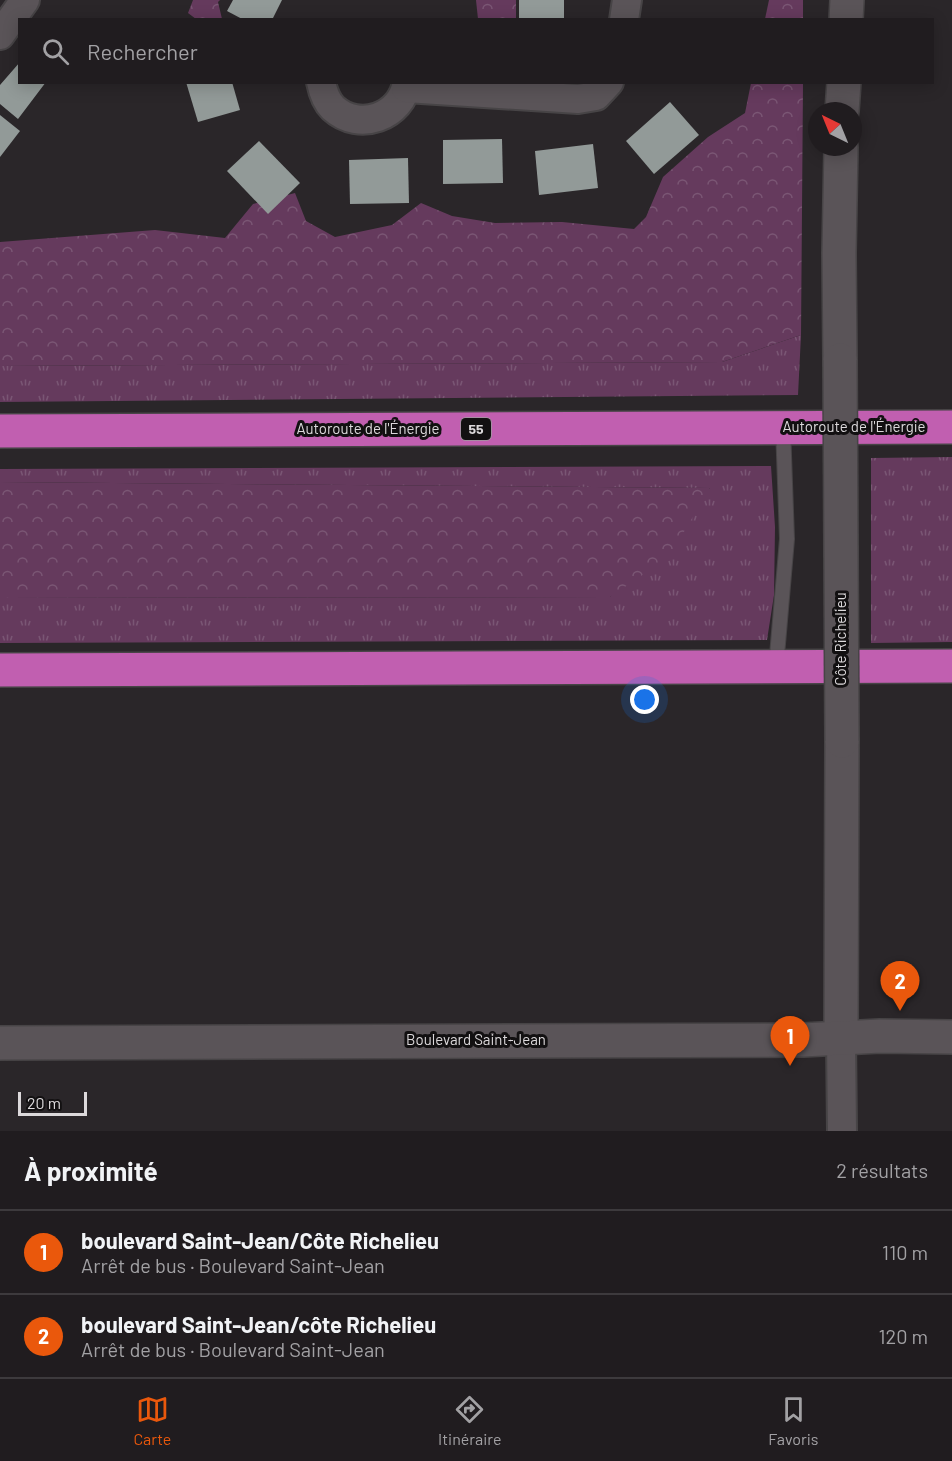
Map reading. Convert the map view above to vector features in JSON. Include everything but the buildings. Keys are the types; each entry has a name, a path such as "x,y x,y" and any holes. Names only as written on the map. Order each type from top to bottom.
{"highway":[{"name":"Autoroute de l'Énergie","path":"0,431 952,427"},
{"path":"0,670 952,666"}],"street":[{"path":"0,35 25,0"},
{"path":"624,18 627,0"},
{"path":"846,18 847,0"},
{"path":"321,84 324,95 333,107 345,116 360,120 375,119 389,113 400,102 407,85 578,99 596,96 607,84"},
{"path":"842,102 843,84"},
{"name":"Côte Richelieu","path":"842,156 839,253 842,1131"},
{"name":"Boulevard Saint-Jean","path":"0,1043 803,1040 880,1036 952,1037"}],"lane":[{"path":"776,667 787,539 783,427"}],"green space":[{"path":"193,0 220,0 218,2 222,18 195,18 188,13"},
{"path":"476,0 516,0 516,18 478,18"},
{"path":"769,0 803,0 803,18 765,18"},
{"path":"751,84 803,84 801,335 722,362 0,366 0,242 155,230 225,238 253,204 295,193 306,221 335,237 392,225 421,203 452,216 495,223 562,222 634,229 646,217 663,177 708,137 745,113"},
{"path":"801,335 798,395 0,402 0,366 722,362"},
{"path":"952,457 952,642 871,643 871,458"},
{"path":"771,466 775,527 774,595 767,640 0,643 0,598 610,597 710,488 0,482 0,469"},
{"path":"0,482 710,488 669,557 610,597 0,598"}],"place":[{"name":"boulevard Saint-Jean/côte Richelieu","path":"900,1011"},
{"name":"boulevard Saint-Jean/Côte Richelieu","path":"790,1066"}]}
